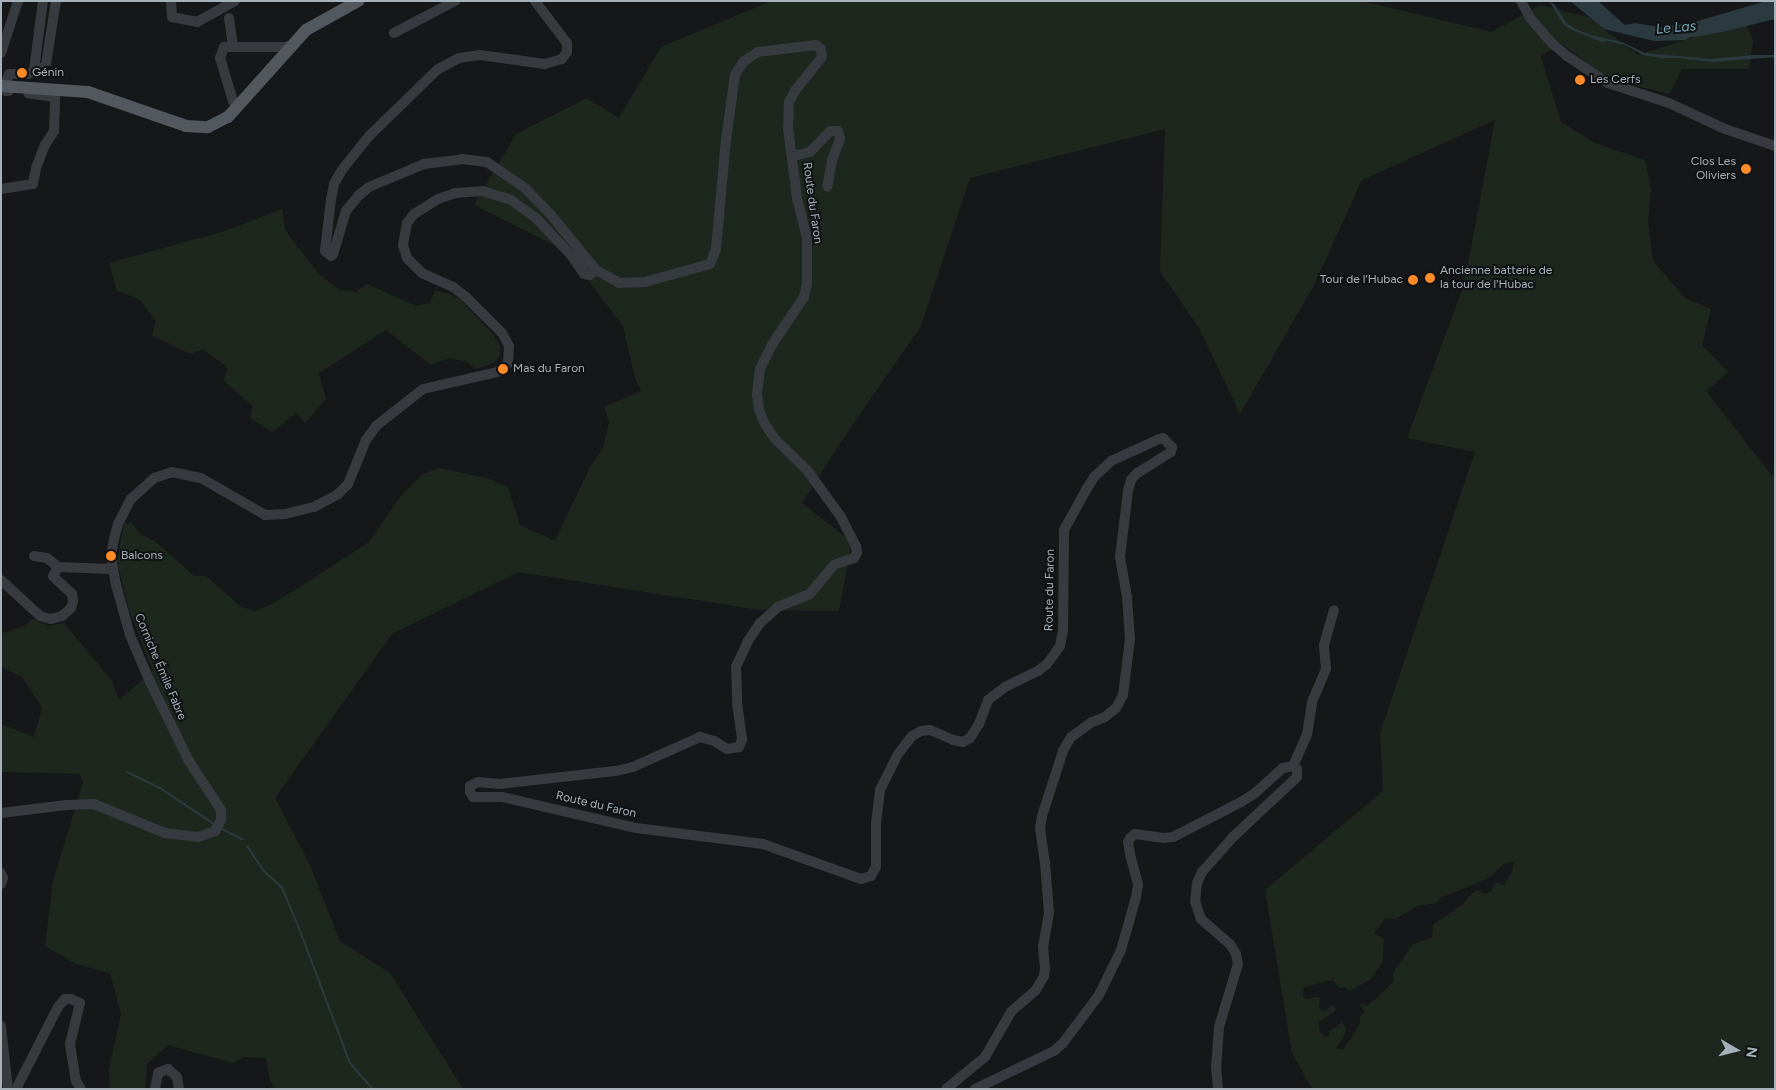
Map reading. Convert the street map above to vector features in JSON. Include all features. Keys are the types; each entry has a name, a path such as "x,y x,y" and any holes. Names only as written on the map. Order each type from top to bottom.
{"main road":[{"path":"3,86 88,92 171,121 194,127 208,127 222,122 306,30 358,1"}],"street":[{"path":"1,53 18,1"},
{"path":"39,69 43,1"},
{"path":"1,189 33,184 36,168 56,123 55,97 6,91 3,86 9,74 28,74 39,69 48,58 56,1"},
{"path":"171,1 172,17 198,22 235,1"},
{"path":"394,33 455,1"},
{"path":"535,1 567,43 567,52 562,59 545,64 480,55 459,58 438,69 369,136 342,170 334,184 325,251 330,256 333,254 346,211 369,187 424,164 462,159 486,162 525,188 551,215 593,266"},
{"path":"1521,1 1530,18 1553,44 1608,83 1669,103 1722,128 1775,146"},
{"path":"230,18 233,46"},
{"path":"238,106 233,101 220,58 224,47 284,47 293,45"},
{"name":"Route du Faron","path":"593,266 612,280 627,284 645,282 710,264 716,250 726,140 735,75 743,62 758,52 816,46 821,49 822,57 795,91 789,102 788,128 793,154 797,198 807,238 807,284 804,296 773,343 760,369 758,403 765,424 775,438 807,470 841,517 856,547 856,552 854,558 834,565 810,594 778,607 760,623 748,641 736,667 736,703 742,731 742,740 739,747 727,749 714,741 700,737 633,767 616,771 500,784 478,782 470,786 470,792 473,797 502,797 636,828 763,844 861,879 871,876 876,867 876,823 880,790 898,754 912,736 921,732 930,730 953,740 963,742 970,738 988,700 1005,687 1038,671 1047,664 1060,646 1063,630 1064,530 1094,477 1101,468 1134,449 1163,438 1172,447 1171,452 1137,473 1131,480 1128,491 1120,557 1127,597 1130,639 1123,695 1116,708 1105,717 1092,722 1071,736 1063,752 1042,816 1040,828 1046,869 1049,913 1042,946 1045,968 1044,976 1036,990 1011,1012 985,1056 946,1089"},
{"path":"793,154 798,155 810,152 830,131 838,131 840,139 832,160 827,187"},
{"name":"Corniche Émile Fabre","path":"1,813 67,805 94,804 151,829 198,838 212,833 218,826 222,813 218,804 188,761 150,682 130,634 112,569 111,556 118,524 131,499 154,478 172,472 191,475 265,515 285,514 314,507 332,498 348,484 366,440 376,426 423,389 497,372 508,363 509,346 502,333 466,297 453,287 422,274 407,258 403,245 407,223 414,214 438,199 468,191 495,194 511,200 537,219 571,254 578,268 584,274 590,276 593,266"},
{"path":"34,556 47,558 58,567 112,569"},
{"path":"1,580 40,616 51,619 62,616 71,608 73,601 72,594 53,576 58,567"},
{"path":"1293,766 1307,734 1312,702 1326,669 1324,645 1334,610"},
{"path":"975,1089 1054,1050 1063,1043 1099,995 1116,965 1136,896 1138,884 1130,854 1128,842 1130,838 1135,834 1164,838 1173,837 1241,802 1254,794 1283,768 1293,766"},
{"path":"1218,1089 1216,1066 1220,1027 1238,964 1236,954 1230,944 1201,919 1195,901 1197,883 1202,872 1232,837 1297,777 1297,769 1293,766"},
{"path":"1,873 1,884"},
{"path":"16,1089 58,1007 65,999 71,999 80,1003 70,1044 76,1081 81,1089"},
{"path":"1,1026 8,1089"},
{"path":"154,1089 158,1073 168,1069 177,1077 179,1089"}],"shaded area":[{"path":"771,1 1361,1 1492,32 1540,5 1588,17 1638,55 1745,21 1753,41 1749,69 1682,69 1670,94 1620,82 1599,72 1559,42 1541,57 1561,122 1595,143 1645,160 1651,190 1648,221 1653,261 1685,298 1711,309 1702,345 1728,372 1706,391 1772,476 1775,474 1775,1089 1312,1089 1292,1053 1265,890 1383,791 1380,733 1475,452 1407,438 1464,285 1495,120 1362,180 1314,285 1240,414 1199,328 1160,271 1165,129 970,178 921,326 842,440 802,503 852,542 839,611 760,610 518,572 392,634 275,798 309,863 340,941 390,973 463,1089 276,1089 270,1081 266,1058 244,1057 233,1063 168,1045 147,1064 145,1089 110,1089 109,1069 121,1014 110,973 76,964 45,946 53,881 83,782 80,774 1,772 1,724 34,737 42,708 22,677 1,667 1,634 24,626 32,619 49,626 64,623 112,681 119,700 153,671 129,610 117,561 124,524 131,522 140,534 155,541 194,576 206,576 240,606 254,611 266,607 297,589 369,542 400,497 423,474 440,468 489,479 508,487 520,525 555,541 590,467 603,448 609,422 604,407 641,391 635,378 623,326 566,251 474,205 516,134 587,98 619,118 661,47","holes":["1514,861 1512,872 1504,885 1496,882 1491,891 1484,894 1478,890 1472,893 1462,905 1433,925 1432,937 1412,945 1393,973 1393,982 1368,1006 1362,1003 1360,1006 1365,1012 1360,1016 1360,1022 1343,1050 1336,1048 1343,1039 1346,1029 1342,1022 1330,1031 1327,1037 1320,1033 1319,1022 1335,1011 1336,1007 1331,1005 1326,1011 1319,1009 1320,998 1307,999 1303,997 1304,987 1333,980 1339,988 1345,987 1350,991 1371,979 1383,961 1384,939 1374,933 1386,918 1396,919 1417,906 1437,903 1438,899 1489,878 1504,864"]},
{"path":"282,209 285,229 293,241 319,274 339,290 356,292 367,284 416,306 430,303 435,291 447,293 460,299 491,332 500,345 500,356 492,364 475,369 467,362 450,358 431,365 386,330 319,373 326,399 305,423 296,413 272,432 250,418 253,406 224,381 228,368 203,349 190,354 152,335 156,321 139,299 117,291 109,263 225,231"}],"water":[{"path":"1549,1 1555,5 1566,23 1576,29 1590,35 1622,42 1645,53 1710,59 1754,55 1775,55 1775,57 1713,62 1643,55 1625,45 1608,41 1602,42 1572,30 1564,25"},
{"name":"Le Las","path":"1570,1 1598,1 1625,25 1635,23 1659,27 1691,23 1763,2 1775,2 1775,19 1686,40 1654,41 1604,29"}],"waterway":[{"path":"127,772 160,788 214,824"},
{"path":"220,828 242,839"},
{"path":"247,846 263,870 282,888 350,1063 373,1089"}],"place":[{"name":"Génin","path":"22,73"},
{"name":"Les Cerfs","path":"1580,80"},
{"name":"Clos Les Oliviers","path":"1746,169"},
{"name":"Ancienne batterie de la tour de l'Hubac","path":"1430,278"},
{"name":"Tour de l’Hubac","path":"1413,280"},
{"name":"Mas du Faron","path":"503,369"},
{"name":"Balcons","path":"111,556"}]}
